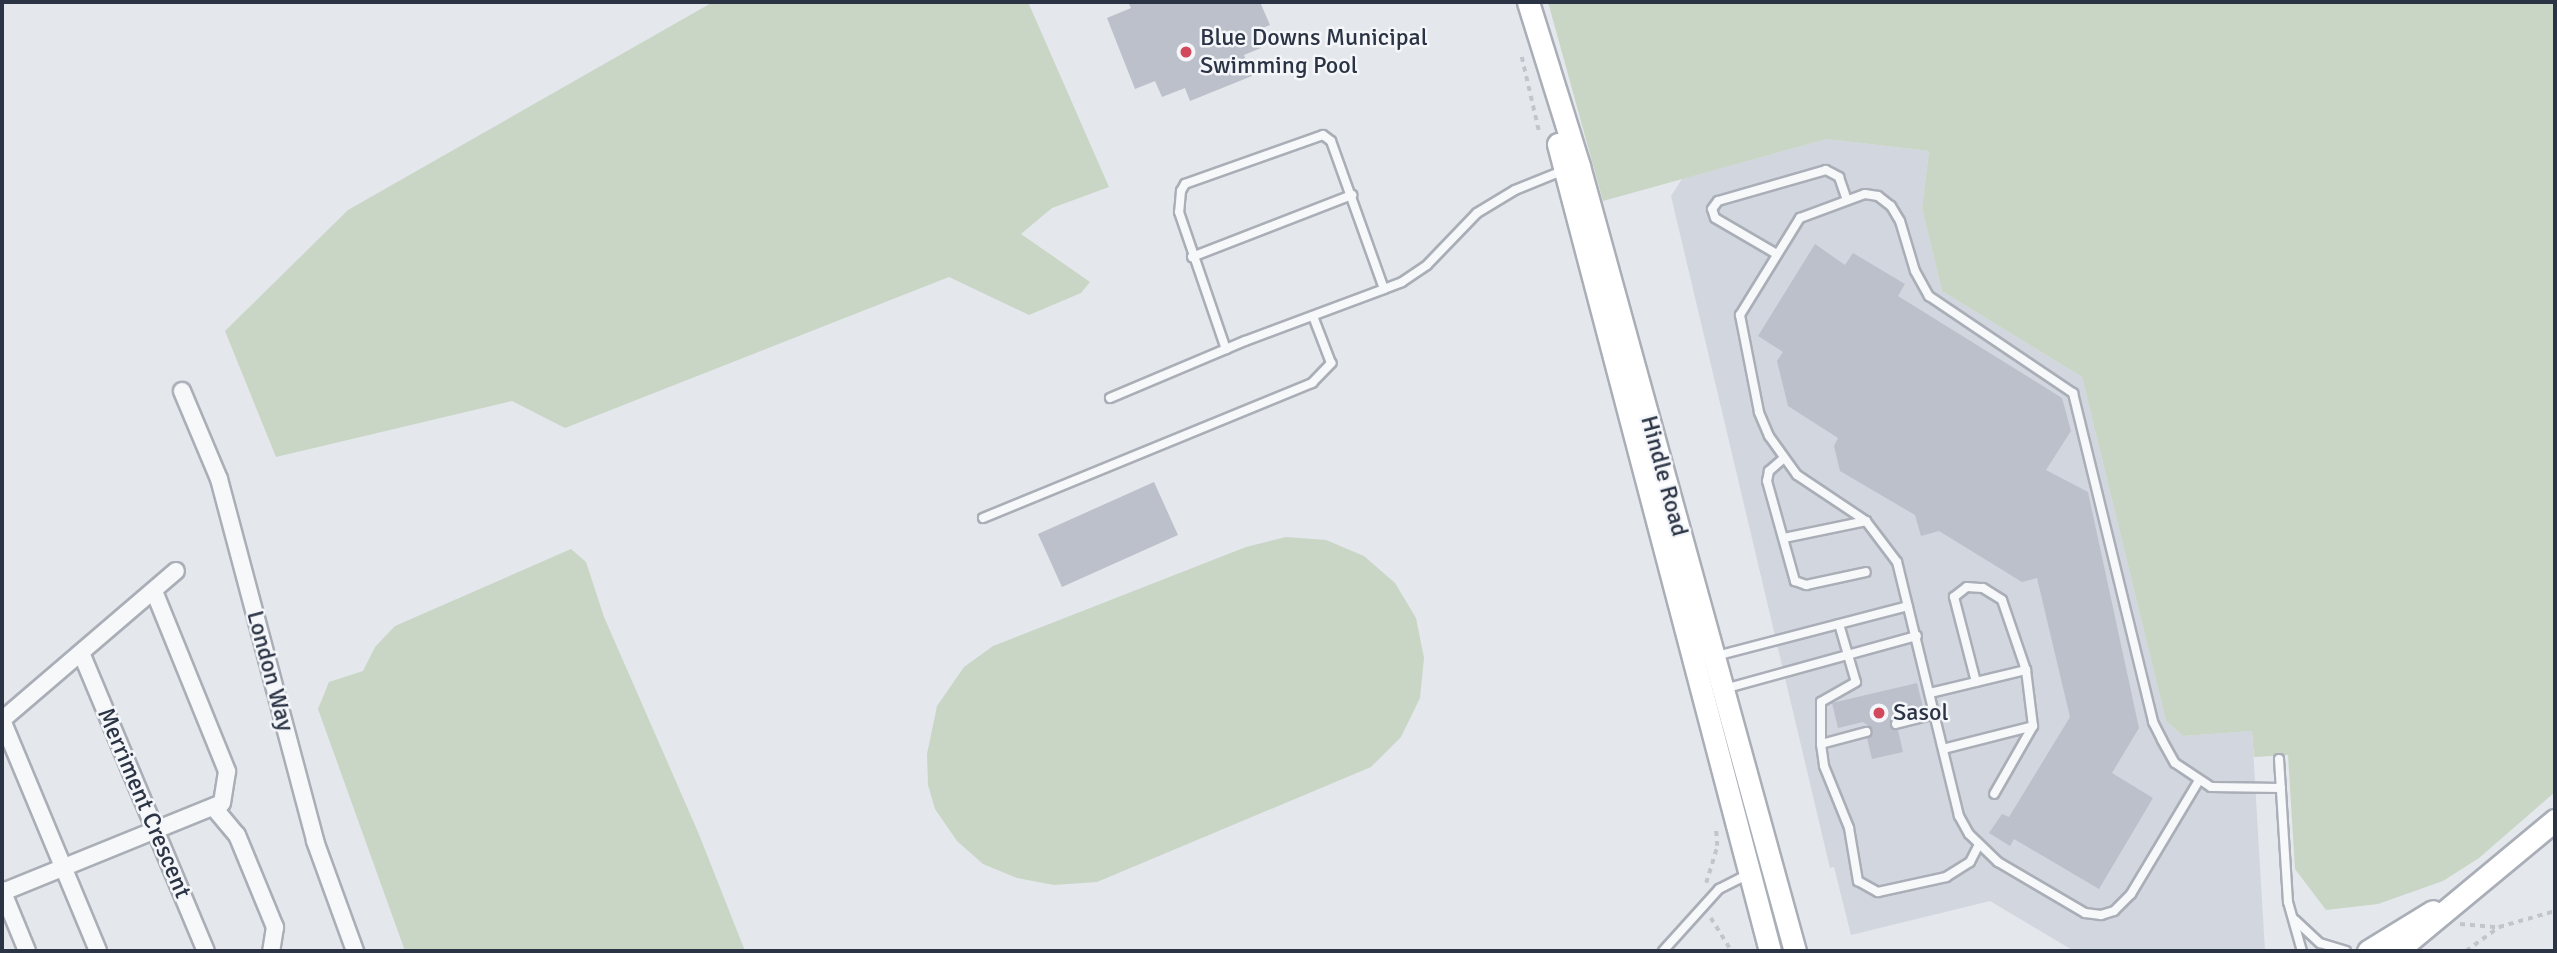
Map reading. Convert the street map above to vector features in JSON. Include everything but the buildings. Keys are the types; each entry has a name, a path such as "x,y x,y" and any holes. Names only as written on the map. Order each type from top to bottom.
{"main road":[{"name":"Hindle Road","path":"1528,2 1693,662 1770,951"},
{"name":"Hindle Road","path":"1571,168 1714,656 1795,951"},
{"path":"2397,951 2555,820"},
{"path":"2365,951 2472,890"}],"street":[{"name":"London Way","path":"182,391 219,479 315,841 355,951"},
{"path":"97,951 2,720 82,655 176,571"},
{"path":"154,591 227,771 219,806 234,830 275,927 271,951"},
{"name":"Merriment Crescent","path":"82,655 206,951"},
{"path":"27,951 2,891 219,806"}],"lane":[{"path":"1226,349 1192,257 1179,212 1185,184 1323,135 1331,141 1384,289"},
{"path":"1110,398 1226,349 1384,289 1427,265 1478,214 1515,190 1571,168"},
{"path":"1775,253 1715,218 1712,209 1718,201 1826,170 1839,177 1847,200"},
{"path":"2198,782 2131,894 2114,911 2101,915 2084,914 1978,846 1959,816 1897,562 1866,521 1815,490 1784,458 1759,412 1741,323 1745,303 1800,218 1865,194 1891,206 1929,296 2073,393 2153,722 2175,763 2198,782 2229,789 2281,788"},
{"path":"1192,257 1352,195"},
{"path":"982,519 1312,383 1331,363 1313,316"},
{"path":"1784,458 1766,477 1799,585 1866,572"},
{"path":"1784,538 1866,521"},
{"path":"1976,682 1954,597 1968,587 1983,588 2002,600 2026,670 2033,726 1994,794"},
{"path":"1693,662 1908,606"},
{"path":"1839,624 1850,653 1856,682 1821,702 1821,744 1824,766 1850,828 1855,875 1862,886 1878,892 1946,877 1970,862 1978,846"},
{"path":"1702,695 1917,636"},
{"path":"1930,693 2026,670"},
{"path":"1896,724 1935,714"},
{"path":"1943,749 2033,726"},
{"path":"1821,744 1866,732"},
{"path":"2279,759 2288,902 2302,951"},
{"path":"1663,951 1719,889 1749,874"},
{"path":"2293,918 2320,943 2346,951"}],"path":[{"path":"1522,54 1543,144"},
{"path":"2466,951 2499,927 2555,911"},
{"path":"2458,923 2499,927"}],"shaded area":[{"path":"1827,139 1929,151 1922,208 1942,291 2082,377 2166,721 2183,736 2252,731 2265,951 2074,951 1990,901 1851,935 1834,867 1830,868 1671,196 1682,179"}],"green space":[{"path":"713,2 1028,2 1109,187 1052,208 1021,234 1090,282 1081,293 1029,315 949,277 565,428 512,401 276,457 225,331 348,210"},
{"path":"1548,2 2555,2 2555,792 2479,858 2443,881 2378,904 2326,910 2295,869 2288,755 2254,757 2252,731 2183,736 2166,721 2082,377 1942,291 1922,208 1929,151 1827,139 1603,201"},
{"path":"1286,537 1326,540 1364,556 1395,583 1416,618 1424,658 1420,698 1401,737 1371,767 1097,882 1054,885 1017,878 983,864 957,841 935,809 928,785 927,754 937,706 964,667 993,646 1246,547"},
{"path":"571,549 586,562 604,617 698,832 745,951 405,951 318,709 329,682 363,671 375,647 395,626"}],"place":[{"name":"Blue Downs Municipal Swimming Pool","path":"1186,52"},
{"name":"Sasol","path":"1879,713"}]}
